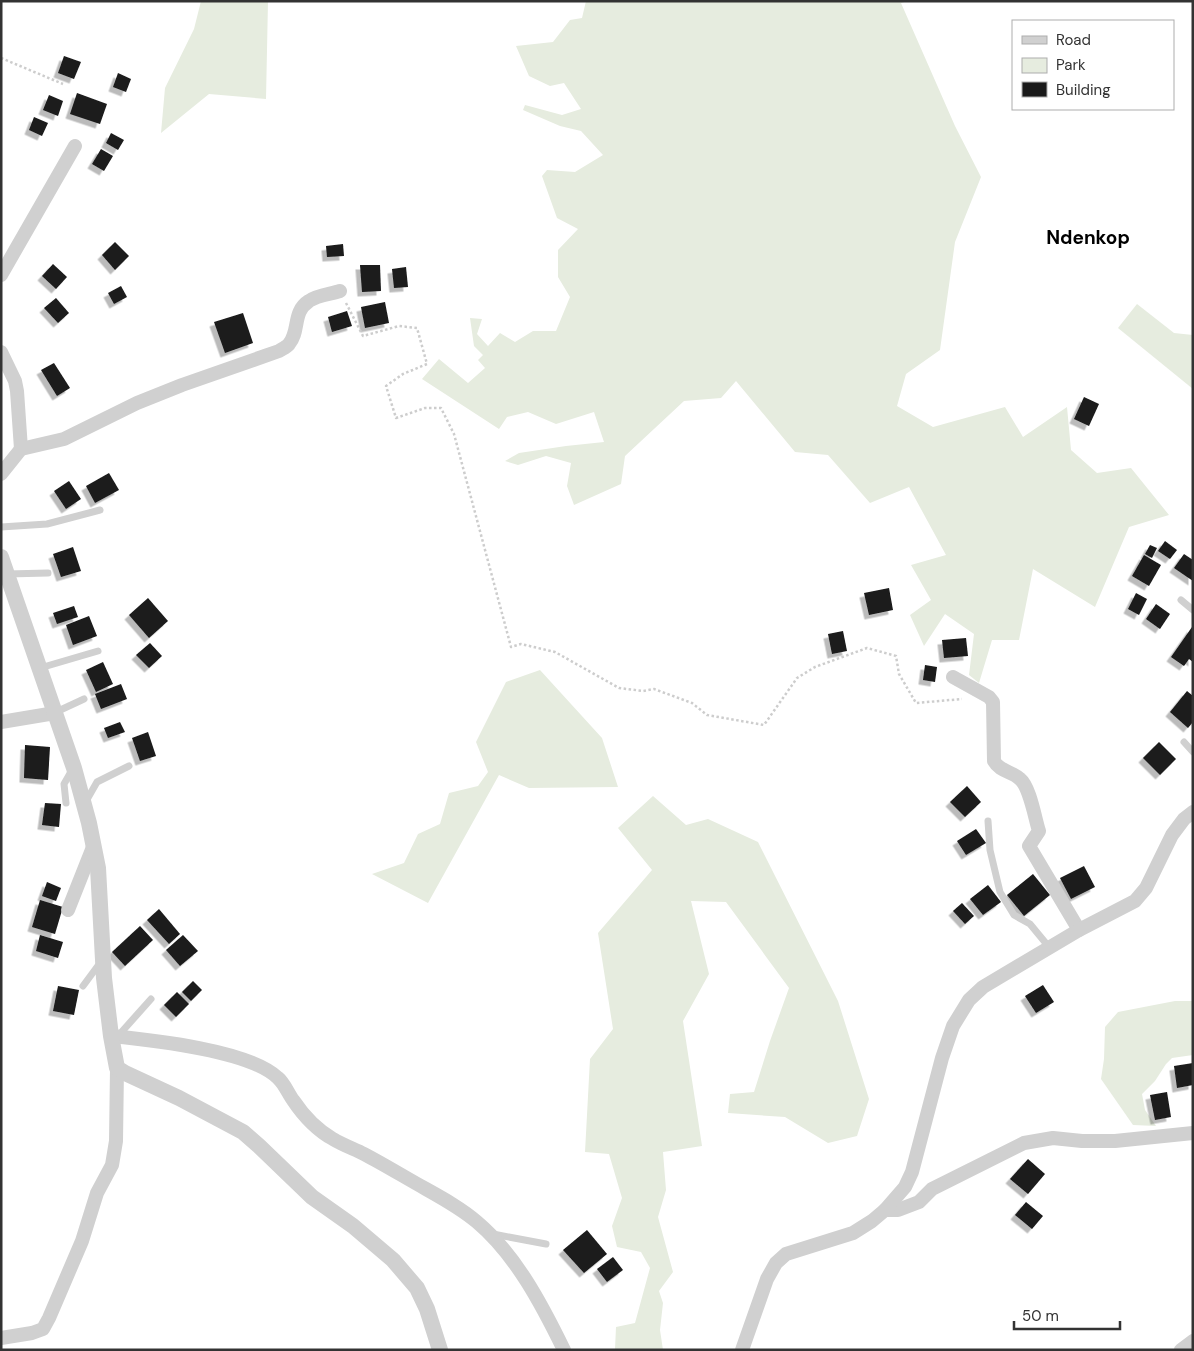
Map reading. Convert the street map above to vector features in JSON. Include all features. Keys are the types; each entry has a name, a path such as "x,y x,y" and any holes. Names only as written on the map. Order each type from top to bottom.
{"street":[{"path":"1,274 75,146"},
{"path":"1,474 21,449 64,439 146,399 279,351 289,344 293,337 301,308 310,300 340,291"},
{"path":"1,352 15,381 21,449"},
{"path":"1,557 74,768 84,805 98,868 103,959 117,1068 116,1141 112,1165 97,1193 82,1241 43,1329 32,1333 1,1338"},
{"path":"953,677 989,697 993,702 994,761 996,766 1003,771 1021,779 1038,832 1038,835 1029,846 1079,930"},
{"path":"1,722 55,713"},
{"path":"742,1350 767,1278 776,1263 786,1254 853,1233 885,1210 905,1187 912,1172 942,1058 953,1026 969,1000 983,987 1049,947 1135,901 1142,895 1172,834 1184,819 1193,812"},
{"path":"68,910 93,847"},
{"path":"114,1036 177,1044 242,1059 263,1067 279,1078 303,1114 332,1139 364,1154 452,1204 490,1233 506,1253 542,1307 564,1350"},
{"path":"117,1068 220,1118 242,1132 312,1197 353,1226 393,1260 417,1288 427,1309 440,1350"},
{"path":"885,1210 903,1208 919,1202 932,1189 1024,1143 1053,1138 1082,1141 1115,1141 1193,1134"},
{"path":"1181,1350 1193,1341"}],"lane":[{"path":"1,527 47,524 100,510"},
{"path":"7,574 48,573"},
{"path":"1181,600 1193,610"},
{"path":"40,668 98,651"},
{"path":"55,713 84,698"},
{"path":"1184,742 1193,752"},
{"path":"84,805 97,782 129,766"},
{"path":"66,803 64,784 74,768"},
{"path":"988,821 990,850 1000,892 1014,915 1030,924 1049,947"},
{"path":"83,986 103,959"},
{"path":"114,1036 151,1000"},
{"path":"490,1233 546,1244"}],"path":[{"path":"1,58 63,84"},
{"path":"340,291 363,336 399,326 417,328 427,364 403,374 386,386 396,418 425,408 441,408 454,434 511,647 521,644 555,652 619,688 644,691 654,689 692,703 707,715 764,725 796,678 815,667 867,648 896,656 899,674 916,703 989,697"}],"green space":[{"path":"201,1 268,1 266,99 209,94 161,133 165,88 194,29"},
{"path":"586,1 908,1 901,3 955,126 981,177 955,242 940,350 906,374 897,406 933,427 1005,407 1023,437 1067,407 1071,450 1097,473 1131,468 1169,515 1129,527 1095,607 1033,569 1019,640 992,640 979,683 969,675 974,634 945,614 924,646 910,615 931,600 911,565 946,555 909,487 870,503 828,455 795,452 736,381 721,398 684,401 625,456 621,484 574,505 567,486 571,463 546,456 518,465 505,461 519,453 604,442 594,412 556,424 528,412 507,417 499,429 422,379 439,359 468,383 485,368 478,360 483,355 474,346 470,318 482,319 477,334 488,346 500,333 515,342 533,331 556,331 570,297 558,277 558,250 578,229 557,218 542,176 547,170 575,172 603,155 581,131 560,126 523,110 525,105 562,115 581,109 564,83 550,86 529,76 516,46 553,42 570,20 582,18"},
{"path":"1137,304 1174,333 1193,335 1193,389 1118,328"},
{"path":"540,670 602,738 618,787 529,788 499,775 428,903 372,874 404,863 418,834 440,824 449,793 478,786 488,772 476,742 506,682"},
{"path":"653,796 686,825 708,819 758,842 838,1001 869,1099 857,1136 828,1143 785,1117 728,1113 730,1094 754,1092 789,988 726,902 691,901 709,974 683,1021 702,1146 663,1152 666,1190 658,1217 673,1272 659,1291 663,1303 660,1330 663,1350 616,1350 616,1327 635,1323 650,1268 641,1252 617,1247 612,1226 622,1198 609,1154 585,1152 590,1059 613,1029 598,933 652,870 618,828"},
{"path":"1175,1001 1193,1001 1193,1055 1172,1058 1155,1081 1142,1094 1145,1110 1156,1126 1133,1125 1101,1079 1105,1027 1118,1012"}],"building":[{"path":"64,56 81,62 74,79 58,73"},
{"path":"118,73 131,79 126,92 113,87"},
{"path":"77,93 107,104 100,124 70,114"},
{"path":"49,95 63,101 58,116 43,110"},
{"path":"34,117 48,123 42,136 29,130"},
{"path":"111,133 124,140 118,150 106,143"},
{"path":"101,149 113,156 104,171 92,164"},
{"path":"115,242 129,256 115,270 102,255"},
{"path":"343,244 344,256 327,257 326,246"},
{"path":"53,264 67,277 56,289 42,276"},
{"path":"360,265 380,265 381,291 362,292"},
{"path":"406,267 408,287 394,288 392,269"},
{"path":"121,286 127,297 114,304 108,293"},
{"path":"56,298 69,313 58,323 44,308"},
{"path":"385,302 389,323 365,328 361,307"},
{"path":"347,311 352,326 332,332 328,317"},
{"path":"243,313 253,343 225,353 214,322"},
{"path":"54,363 70,388 57,396 41,370"},
{"path":"1084,397 1099,404 1089,426 1074,419"},
{"path":"109,473 119,490 95,503 86,486"},
{"path":"69,481 81,499 66,509 54,491"},
{"path":"1165,541 1177,550 1170,559 1158,551"},
{"path":"1150,545 1157,548 1152,558 1145,554"},
{"path":"73,547 81,571 61,577 53,554"},
{"path":"1184,554 1193,560 1193,581 1174,568"},
{"path":"1144,555 1161,565 1149,586 1132,576"},
{"path":"889,588 893,610 869,615 864,593"},
{"path":"1136,593 1147,599 1139,615 1128,609"},
{"path":"148,598 168,621 149,638 129,615"},
{"path":"1156,604 1170,614 1160,629 1146,619"},
{"path":"74,606 78,617 57,624 53,613"},
{"path":"89,616 97,636 73,645 66,625"},
{"path":"1192,627 1193,662 1189,659 1184,666 1171,657"},
{"path":"843,631 847,651 832,654 828,634"},
{"path":"966,638 968,656 944,658 942,640"},
{"path":"150,643 162,656 149,668 136,655"},
{"path":"103,662 113,684 96,692 86,670"},
{"path":"925,665 937,667 935,682 923,680"},
{"path":"121,684 127,699 101,709 95,694"},
{"path":"1187,691 1193,696 1193,722 1188,728 1170,712"},
{"path":"120,722 125,732 108,738 104,728"},
{"path":"148,732 156,756 140,761 132,738"},
{"path":"1159,742 1176,759 1160,775 1143,758"},
{"path":"25,745 50,747 48,780 24,778"},
{"path":"967,786 981,802 965,817 950,802"},
{"path":"45,803 61,804 59,827 42,825"},
{"path":"976,829 986,843 966,855 957,841"},
{"path":"1084,866 1095,887 1071,899 1060,878"},
{"path":"1033,874 1050,895 1024,916 1007,895"},
{"path":"47,882 61,888 56,901 42,896"},
{"path":"988,885 1001,902 983,915 970,899"},
{"path":"40,900 63,907 55,934 32,927"},
{"path":"962,903 974,916 965,924 953,911"},
{"path":"159,909 180,934 169,944 147,920"},
{"path":"140,926 153,940 125,966 112,952"},
{"path":"40,935 63,942 58,958 36,951"},
{"path":"183,935 198,951 180,966 166,950"},
{"path":"193,981 202,990 191,1001 182,992"},
{"path":"1043,985 1054,1002 1036,1013 1025,996"},
{"path":"58,986 79,990 74,1015 53,1011"},
{"path":"177,992 189,1004 176,1017 164,1005"},
{"path":"1193,1063 1193,1085 1177,1088 1174,1066"},
{"path":"1167,1092 1171,1117 1155,1120 1150,1095"},
{"path":"1028,1159 1045,1174 1028,1194 1010,1179"},
{"path":"1026,1202 1043,1216 1032,1229 1015,1215"},
{"path":"587,1230 607,1254 584,1273 563,1250"},
{"path":"613,1257 623,1270 607,1282 597,1269"}],"district":[{"name":"Ndenkop","path":"1088,237"}]}
